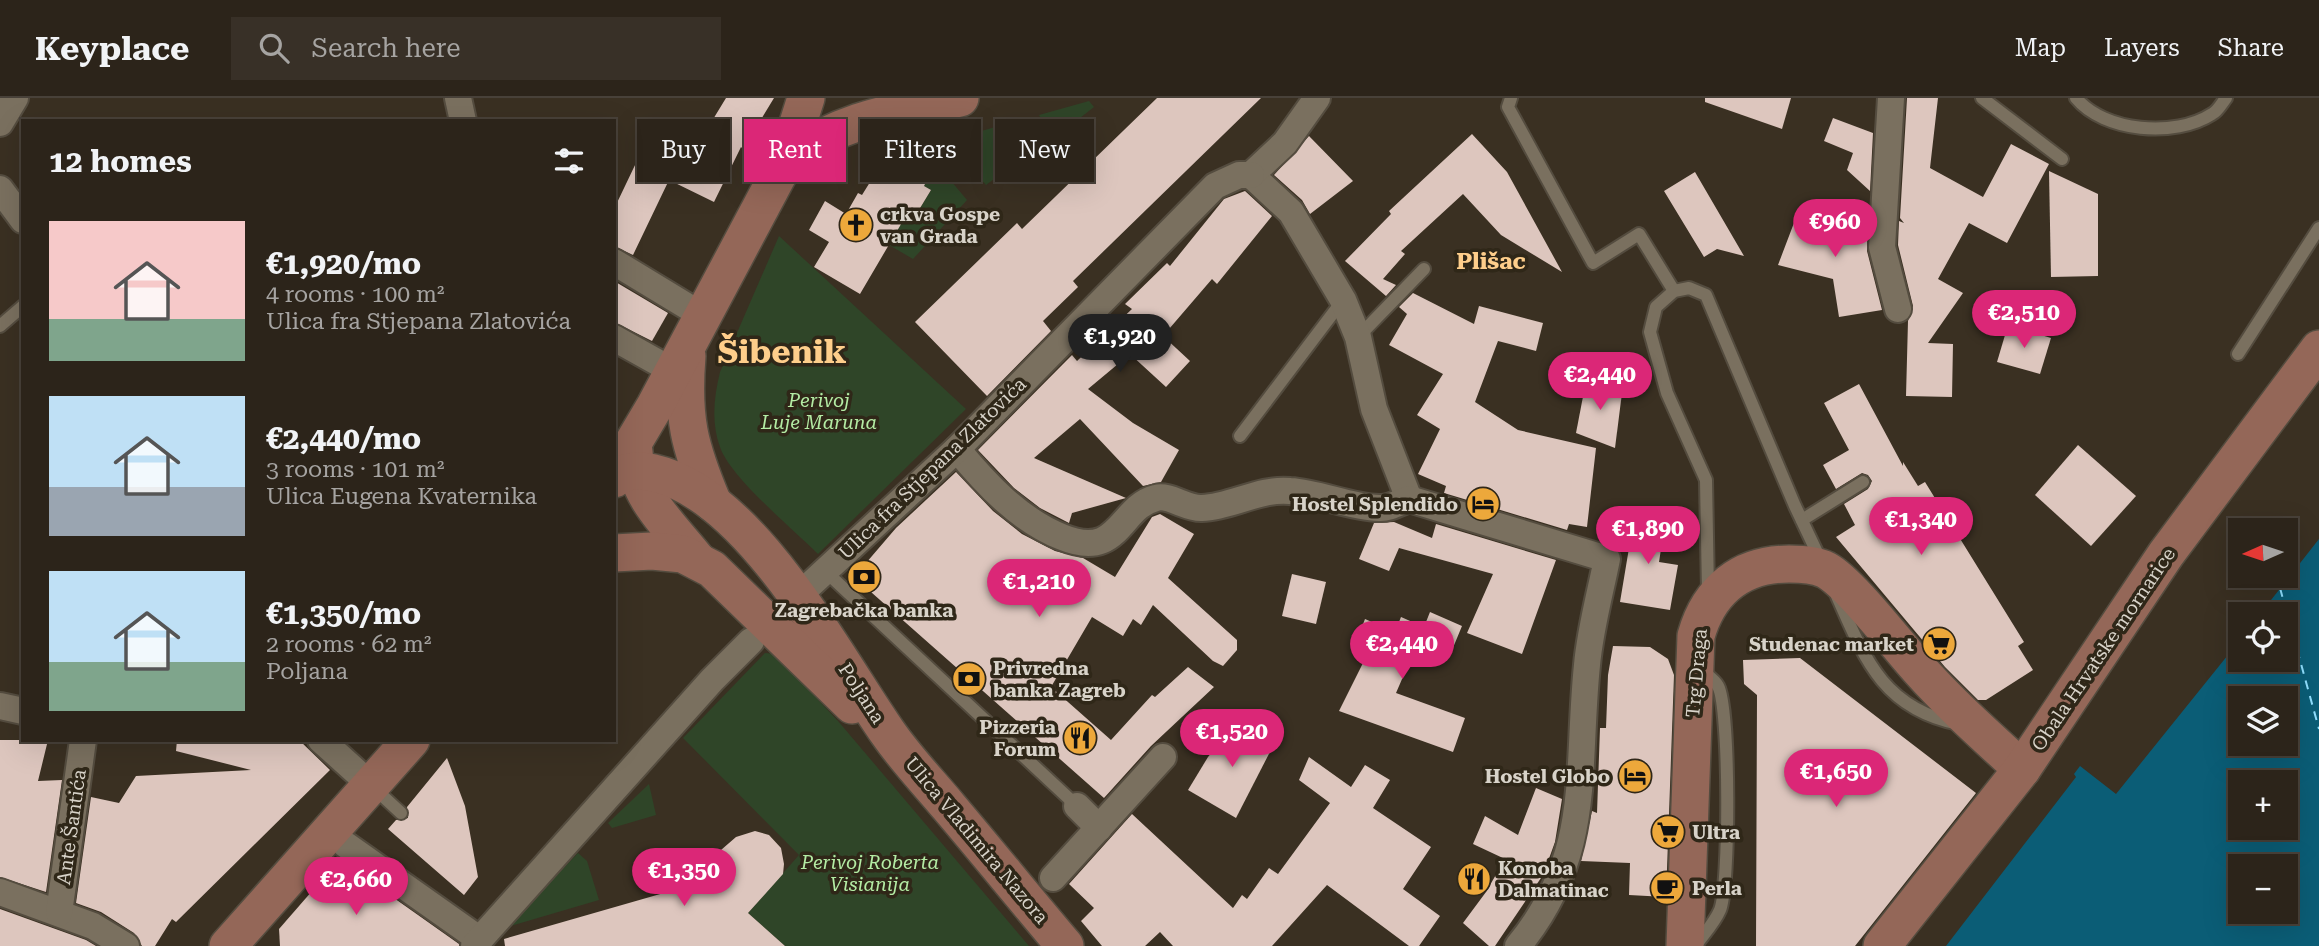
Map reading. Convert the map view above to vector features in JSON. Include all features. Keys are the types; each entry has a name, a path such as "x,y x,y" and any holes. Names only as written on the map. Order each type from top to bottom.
{"main road":[{"path":"799,119 806,98"},
{"path":"836,98 852,108 882,115"},
{"path":"846,124 960,98"},
{"path":"697,560 625,466 774,182"},
{"path":"688,344 685,417 692,452 713,503"},
{"name":"Obala Hrvatske mornarice","path":"1882,946 2022,769 2166,554 2319,349"},
{"name":"Poljana","path":"625,466 669,478 713,503 762,553 797,597 859,685 888,734"},
{"name":"Poljana","path":"616,553 668,552 697,560 712,569 850,704 888,734"},
{"name":"Trg Draga","path":"1685,946 1694,664 1696,636 1708,603 1723,586 1757,566 1798,564 1826,570"},
{"path":"1826,570 1860,602 1975,727 2022,769"},
{"name":"Ulica Vladimira Nazora","path":"888,734 1065,946"},
{"path":"228,946 409,742"}],"street":[{"path":"0,123 15,98"},
{"path":"458,98 463,119"},
{"path":"1317,98 1285,143 1251,175 1291,212 1343,300 1358,337 1374,409 1409,499"},
{"path":"1891,98 1882,247 1898,309"},
{"name":"Ulica fra Stjepana Zlatovića","path":"797,597 957,449 1215,186 1239,175 1251,175"},
{"path":"0,189 21,216"},
{"path":"616,264 688,344"},
{"path":"616,338 688,344"},
{"path":"957,449 984,482 1019,512 1062,538 1089,542 1110,538 1142,502 1160,496 1201,508 1266,491 1290,491 1381,509 1409,499 1607,559 1587,663 1577,824 1565,866 1548,903 1518,946"},
{"path":"346,845 477,943 702,690 751,640"},
{"path":"0,706 21,711"},
{"name":"Ante Šantića","path":"59,913 83,742"},
{"path":"323,742 372,785"},
{"path":"1053,878 1163,757"},
{"path":"1077,806 1099,828"},
{"path":"0,892 93,926 126,946"}],"lane":[{"path":"1982,98 2062,159"},
{"path":"2076,98 2086,110 2124,126 2155,128 2184,126 2214,114 2226,98"},
{"path":"1510,102 1593,263 1639,234 1674,291"},
{"path":"2238,354 2319,228"},
{"path":"1358,337 1424,269"},
{"path":"1708,603 1706,480 1667,393 1650,332 1656,307 1674,291 1689,288 1706,295 1826,570"},
{"path":"1240,436 1343,300"},
{"path":"0,326 21,308"},
{"path":"1802,520 1863,482"},
{"path":"825,570 1077,806"},
{"path":"1694,664 1718,685 1721,697 1724,717 1726,818 1724,888 1720,909 1695,946"},
{"path":"372,785 401,813"}],"green space":[{"path":"1089,101 1094,107 1079,119 1041,119 1039,115"},
{"path":"995,127 995,178 986,185 981,179 981,131"},
{"path":"925,182 952,182 967,200 913,259 889,245 901,211 914,218 931,190 924,186"},
{"name":"Perivoj Luje Maruna","path":"779,236 966,409 818,554 736,473 720,447 715,428 715,400 720,372"},
{"name":"Perivoj Roberta Visianija","path":"765,653 775,654 838,721 1029,946 785,946 748,913 799,855 683,738"},
{"path":"649,784 656,815 612,828 608,823"},
{"path":"578,853 587,861 599,900 507,927"}],"water":[{"path":"2319,539 2319,946 1946,946 2076,777 2074,774 2080,766 2116,794 2228,655 2228,672 2298,672 2298,602 2269,602 2280,588 2298,588 2298,566"}],"building":[{"path":"726,98 774,98 761,119 744,119 744,147 741,147 730,169 730,119 713,119"},
{"path":"1157,98 1261,98 1073,281 1078,287 1043,321 1051,331 987,396 915,322 1017,223 1022,229 1070,182 1094,182 1094,159"},
{"path":"1705,98 1791,98 1782,129 1705,102"},
{"path":"1907,98 1938,98 1930,168 1983,197 2011,144 2049,164 2007,243 1969,223 1938,279 1963,293 1928,343 1953,344 1952,397 1906,396 1908,321 1913,306 1898,245 1899,221 1904,223 1900,218"},
{"path":"1833,118 1873,133 1870,191 1847,170 1853,153 1824,141"},
{"path":"1472,134 1507,172 1562,272 1501,235 1463,194 1401,251 1405,254 1383,279 1396,285 1386,296 1345,261 1391,214 1389,211"},
{"path":"1309,136 1353,181 1310,214 1302,200 1274,175"},
{"path":"636,163 637,182 668,182 633,255 616,247 616,205"},
{"path":"2049,171 2098,194 2098,276 2051,277"},
{"path":"1695,172 1744,256 1717,249 1704,257 1664,191"},
{"path":"673,182 724,182 714,202"},
{"name":"crkva Gospe van Grada","path":"870,182 926,182 924,186 931,190 914,218 907,214 860,294 814,267 829,242 809,230 825,201 846,214 858,193 862,195"},
{"path":"1245,191 1272,216 1217,284 1212,279 1163,336 1190,361 1166,387 1130,354 1088,389 1133,423 1179,450 1161,482 1143,486 1080,419 1034,458 1126,498 1072,513 1069,523 1040,508 1014,488 978,450 1072,355 1077,361 1132,309 1125,304 1167,263 1170,266 1224,199"},
{"path":"1797,215 1868,217 1867,251 1882,310 1839,317 1833,279 1778,265"},
{"path":"616,282 668,313 652,341 616,323"},
{"path":"1413,293 1474,324 1479,306 1543,323 1536,351 1498,341 1475,402 1518,430 1596,448 1587,527 1569,524 1567,530 1444,493 1446,486 1418,474 1440,429 1417,415 1443,374 1389,345 1407,314 1399,307"},
{"path":"2008,325 2051,338 2040,374 1997,362"},
{"path":"1586,381 1623,385 1615,448 1576,433"},
{"path":"1859,384 1903,466 1903,462 1918,486 1925,482 2024,642 2018,646 2033,670 1986,700 1978,700 1945,667 1836,537 1855,525 1844,504 1868,489 1872,481 1868,475 1862,473 1836,489 1823,465 1849,450 1824,403"},
{"path":"2078,445 2136,496 2091,546 2035,495"},
{"path":"956,472 993,511 1022,534 1055,551 1083,558 1115,577 1152,517 1160,514 1194,534 1168,578 1237,640 1237,650 1223,666 1213,661 1153,605 1141,625 1133,619 1123,636 1092,617 1051,687 1111,740 1152,695 1155,697 1188,667 1214,687 1151,746 1104,798 854,577 896,528"},
{"path":"1635,512 1666,517 1659,562 1678,565 1670,610 1620,602"},
{"path":"1394,522 1432,538 1436,524 1556,560 1522,654 1467,633 1493,574 1399,548 1389,571 1359,559 1374,523"},
{"path":"1292,574 1326,582 1316,624 1282,616"},
{"path":"1430,612 1462,626 1450,655 1418,642 1396,693 1465,718 1453,752 1339,711 1369,651 1355,645 1365,619 1395,632 1401,617 1424,627"},
{"path":"1613,646 1650,647 1668,659 1674,675 1666,897 1629,895 1630,863 1581,861 1592,811 1597,813 1600,728 1606,728 1608,675"},
{"path":"1800,658 1976,793 1855,946 1756,946 1757,695 1744,684 1743,660"},
{"path":"1238,720 1274,744 1236,818 1188,790 1208,757"},
{"path":"0,740 48,742 38,781 62,780 46,892 0,877"},
{"path":"177,742 301,742 330,770 176,922 172,919 155,946 142,946 134,933 101,912 76,903 91,797 119,803 136,776 251,770 176,751"},
{"path":"1309,757 1351,787 1365,765 1390,780 1373,808 1431,847 1403,889 1440,916 1419,946 1409,946 1327,885 1272,946 1173,946 1160,932 1145,946 1102,946 1081,921 1094,908 1069,884 1132,814 1233,908 1242,895 1247,899 1269,868 1278,874 1330,803 1299,780"},
{"path":"447,758 465,806 478,877 464,895 388,829 396,820 408,818 407,807"},
{"path":"1536,788 1562,799 1555,842 1543,875 1495,946 1489,946 1463,923 1486,892 1505,859 1473,844 1485,816 1518,835"},
{"path":"755,831 769,835 781,848 784,864 783,874 748,913 785,946 505,946 504,939 709,880 721,850 736,837"},
{"path":"343,862 459,946 280,946 279,929 333,867"},
{"path":"0,909 86,940 96,946 0,946"}],"ferry route":[{"path":"2280,588 2319,729"}],"place":[{"name":"crkva Gospe van Grada","path":"856,225"},
{"name":"Hostel Splendido","path":"1483,504"},
{"name":"Zagrebačka banka","path":"864,577"},
{"name":"Studenac market","path":"1939,644"},
{"name":"Privredna banka Zagreb","path":"969,679"},
{"name":"Pizzeria Forum","path":"1080,738"},
{"name":"Hostel Globo","path":"1635,776"},
{"name":"Ultra","path":"1668,832"},
{"name":"Konoba Dalmatinac","path":"1474,879"},
{"name":"Perla","path":"1667,888"}],"district":[{"name":"Plišac","path":"1491,261"},
{"name":"Šibenik","path":"782,351"}]}
